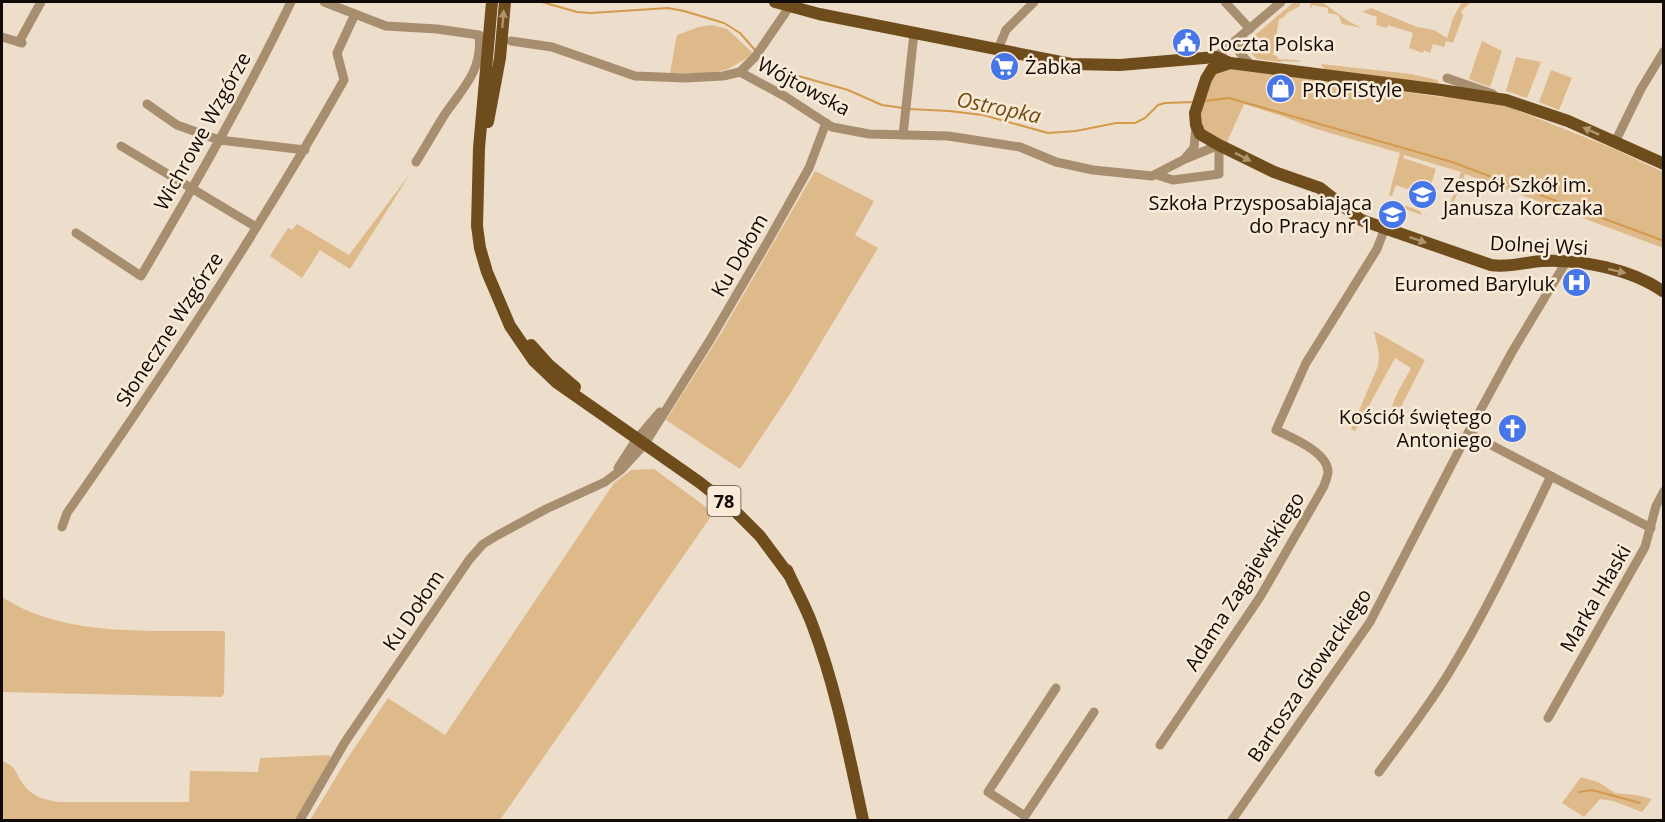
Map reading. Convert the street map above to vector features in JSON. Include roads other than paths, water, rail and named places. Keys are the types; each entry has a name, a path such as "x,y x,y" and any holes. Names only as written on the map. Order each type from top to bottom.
{"main road":[{"name":"78","path":"492,2 478,183 477,226 480,248 499,302 517,338 545,372 575,397 642,439 731,507 760,536 789,575 805,607 819,645 846,743 863,820"},
{"name":"78","path":"478,183 498,68 505,2"},
{"path":"775,2 819,14 1051,61 1085,65 1133,65 1187,60 1211,68"},
{"path":"1187,60 1201,70 1230,63 1506,100 1542,111 1664,164"},
{"path":"1196,125 1198,101 1211,68"},
{"name":"Dolnej Wsi","path":"1196,125 1200,134 1219,145 1274,172 1320,188 1353,215 1385,228 1491,265 1505,266 1543,261 1566,262 1637,276 1664,292"},
{"name":"78","path":"819,645 855,820"}],"street":[{"path":"2,37 20,42 41,2"},
{"name":"Wichrowe Wzgórze","path":"76,233 141,276 193,188 291,2"},
{"path":"324,2 386,26 437,29 479,35 476,67 469,82 446,112 416,162"},
{"path":"998,50 1006,30 1034,2"},
{"path":"1225,2 1246,33"},
{"path":"1211,68 1281,2"},
{"path":"740,72 755,57 789,6"},
{"name":"Słoneczne Wzgórze","path":"62,527 67,513 143,403 305,150 344,80 337,53 355,14"},
{"path":"903,135 914,33"},
{"path":"1246,33 1240,53 1245,61 1253,66"},
{"name":"Wójtowska","path":"511,41 552,47 635,76 685,78 723,76 740,72 786,97 826,123 848,131 869,134 948,136 991,142 1020,147 1056,162 1093,170 1148,177 1157,175"},
{"path":"1615,142 1641,89 1664,51"},
{"path":"1447,78 1506,100"},
{"path":"147,104 177,125 219,140 305,150"},
{"name":"Ku Dołom","path":"300,820 345,742 468,560 483,544 498,535 546,509 596,488 612,477 642,439 672,399 710,340 768,241 808,168 826,123"},
{"path":"1185,159 1194,147 1196,125"},
{"path":"1219,145 1219,174 1173,180 1157,175 1185,159 1219,145"},
{"path":"121,146 256,226"},
{"name":"Adama Zagajewskiego","path":"1160,745 1260,597 1324,486 1328,472 1325,460 1315,451 1276,430 1306,363 1377,249 1385,228"},
{"name":"Bartosza Głowackiego","path":"1232,820 1370,622 1512,352 1566,262"},
{"path":"1468,433 1651,528"},
{"path":"1379,772 1459,657 1509,564 1551,476"},
{"name":"Marka Hłaski","path":"1548,718 1641,555 1656,506 1664,491"},
{"path":"1056,688 988,792 1025,816 1094,712"}],"waterway":[{"name":"Ostropka","path":"458,2 463,2"},
{"name":"Ostropka","path":"542,2 577,12 591,13 668,8 684,11 724,23 740,33 755,50"},
{"name":"Ostropka","path":"759,55 777,70 848,90 882,105 903,108"},
{"name":"Ostropka","path":"1204,101 1229,98 1452,162 1664,241"},
{"name":"Ostropka","path":"909,109 983,115 1048,133 1076,131 1116,123 1135,123 1145,118 1158,105 1195,102"},
{"path":"1579,792 1592,790 1640,803"}],"place":[{"name":"Poczta Polska","path":"1187,43"},
{"name":"Żabka","path":"1004,66"},
{"name":"PROFIStyle","path":"1281,89"},
{"name":"Zespół Szkół im. Janusza Korczaka","path":"1422,195"},
{"name":"Szkoła Przysposabiająca do Pracy nr 1","path":"1393,214"},
{"name":"Euromed Baryluk","path":"1576,283"},
{"name":"Kościół świętego Antoniego","path":"1513,428"}]}
